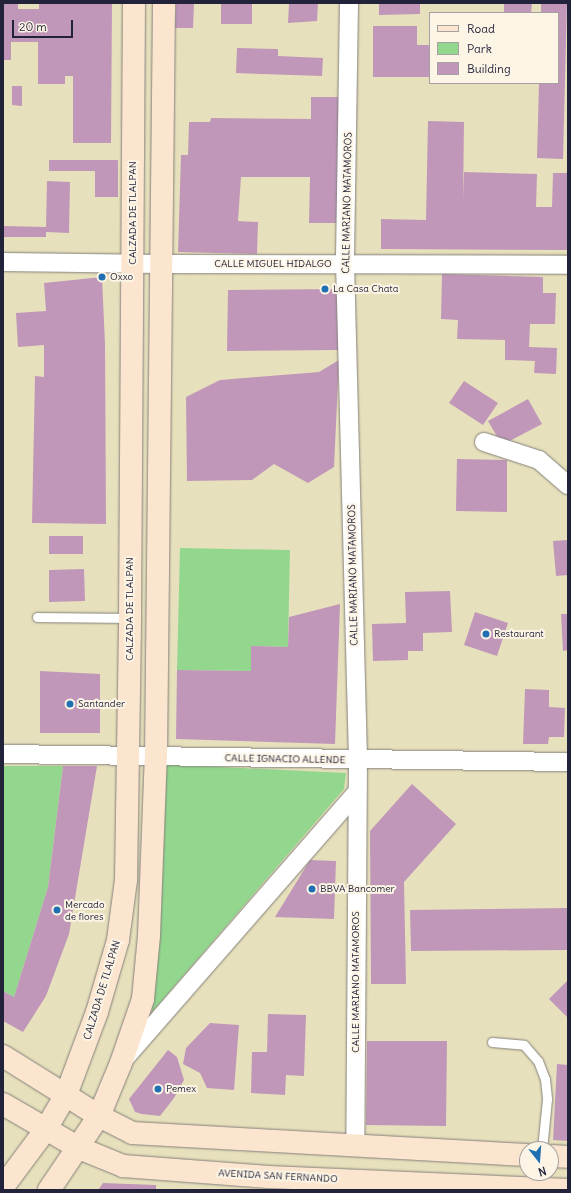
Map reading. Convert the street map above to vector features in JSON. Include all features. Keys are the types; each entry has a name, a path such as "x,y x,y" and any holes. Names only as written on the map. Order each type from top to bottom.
{"main road":[{"name":"CALZADA DE TLALPAN","path":"3,1187 46,1129 66,1095 97,1012 118,940 126,880 129,755 134,3"},
{"path":"49,1190 99,1116 121,1062 143,999 149,935 156,756 160,264 164,3"},
{"path":"3,1056 99,1116 132,1133 519,1155"},
{"name":"AVENIDA SAN FERNANDO","path":"3,1104 78,1148 123,1166 269,1184 568,1190"}],"street":[{"name":"CALLE MARIANO MATAMOROS","path":"349,3 345,264 358,760 355,1146"},
{"name":"CALLE MIGUEL HIDALGO","path":"3,262 133,264 568,265"},
{"path":"484,442 539,460 568,485"},
{"name":"CALLE IGNACIO ALLENDE","path":"3,754 568,762"},
{"path":"121,1062 357,792"}],"lane":[{"path":"37,617 130,618"},
{"path":"492,1042 524,1045 538,1061 545,1079 547,1099 543,1141"}],"green space":[{"path":"180,548 290,550 288,647 251,646 251,671 177,670"},
{"path":"160,764 346,773 344,789 152,1012"},
{"path":"3,766 63,766 48,887 14,997 3,991"}],"building":[{"path":"3,3 18,3 18,9 39,9 39,3 112,3 111,143 73,143 73,76 65,76 65,84 38,84 38,42 11,42 11,60 3,60"},
{"path":"176,3 194,3 193,28 175,28"},
{"path":"221,3 252,3 252,24 221,24"},
{"path":"289,3 318,3 317,21 288,23"},
{"path":"379,3 420,3 420,14 379,15"},
{"path":"504,3 532,3 531,12 504,12"},
{"path":"541,3 567,3 563,159 537,158 539,84 559,84 559,12 541,12"},
{"path":"373,26 417,26 417,45 429,45 429,77 373,77"},
{"path":"237,48 278,49 278,56 323,58 322,76 236,73"},
{"path":"12,86 22,86 22,106 12,105"},
{"path":"311,97 340,97 337,223 309,223 310,177 241,177 238,221 258,222 257,254 178,252 181,155 188,155 189,122 210,122 211,118 311,119"},
{"path":"428,121 464,122 463,201 464,172 537,174 536,207 552,207 553,173 568,173 568,250 381,249 381,219 426,220"},
{"path":"49,160 118,160 118,197 95,197 95,171 49,171"},
{"path":"47,181 70,182 69,233 46,232 46,237 3,237 3,226 46,227"},
{"path":"442,274 543,277 543,293 556,293 555,324 530,324 529,347 557,348 556,374 534,373 535,361 505,360 505,340 457,339 458,320 441,319"},
{"path":"102,277 105,344 106,524 32,523 35,376 44,377 44,345 18,347 16,313 46,311 44,283"},
{"path":"338,289 338,350 227,351 228,290"},
{"path":"339,360 334,467 308,483 274,464 252,480 187,481 186,397 220,380 319,372"},
{"path":"464,381 498,403 483,425 449,403"},
{"path":"528,399 542,424 502,445 488,421"},
{"path":"457,459 507,460 507,512 456,511"},
{"path":"49,536 83,536 83,554 49,554"},
{"path":"568,540 568,575 556,576 553,541"},
{"path":"84,569 85,601 49,602 49,570"},
{"path":"450,591 452,632 423,633 423,651 408,651 408,660 373,661 372,624 406,623 405,592"},
{"path":"340,604 335,744 176,739 177,670 251,671 251,646 288,647 289,617"},
{"name":"Restaurant","path":"475,612 508,623 497,656 464,645"},
{"path":"561,614 568,614 568,650 563,651"},
{"name":"Santander","path":"40,671 100,674 100,733 40,733"},
{"path":"525,689 549,690 549,707 565,708 564,737 549,737 548,744 523,744"},
{"name":"Mercado de flores","path":"63,766 97,766 69,934 46,996 23,1032 3,1021 3,991 14,997 48,887"},
{"path":"412,784 456,824 404,882 406,984 371,984 370,831"},
{"path":"310,860 336,861 334,919 275,917"},
{"path":"568,908 568,950 411,951 410,910"},
{"path":"568,980 568,1018 549,999"},
{"path":"268,1014 306,1015 304,1076 286,1075 285,1095 251,1093 252,1052 267,1052"},
{"path":"210,1023 239,1025 234,1090 207,1088 200,1073 183,1064 186,1048"},
{"path":"367,1041 447,1041 446,1126 366,1125"},
{"name":"Pemex","path":"168,1050 177,1057 184,1080 174,1098 160,1116 135,1112 129,1099"},
{"path":"557,1064 568,1065 568,1141 553,1140"},
{"path":"103,1183 156,1185 156,1190 98,1190"}],"place":[{"name":"Oxxo","path":"102,277"},
{"name":"La Casa Chata","path":"325,289"},
{"name":"Restaurant","path":"486,634"},
{"name":"Santander","path":"70,704"},
{"name":"BBVA Bancomer","path":"312,889"},
{"name":"Mercado de flores","path":"57,910"},
{"name":"Pemex","path":"158,1089"}]}
